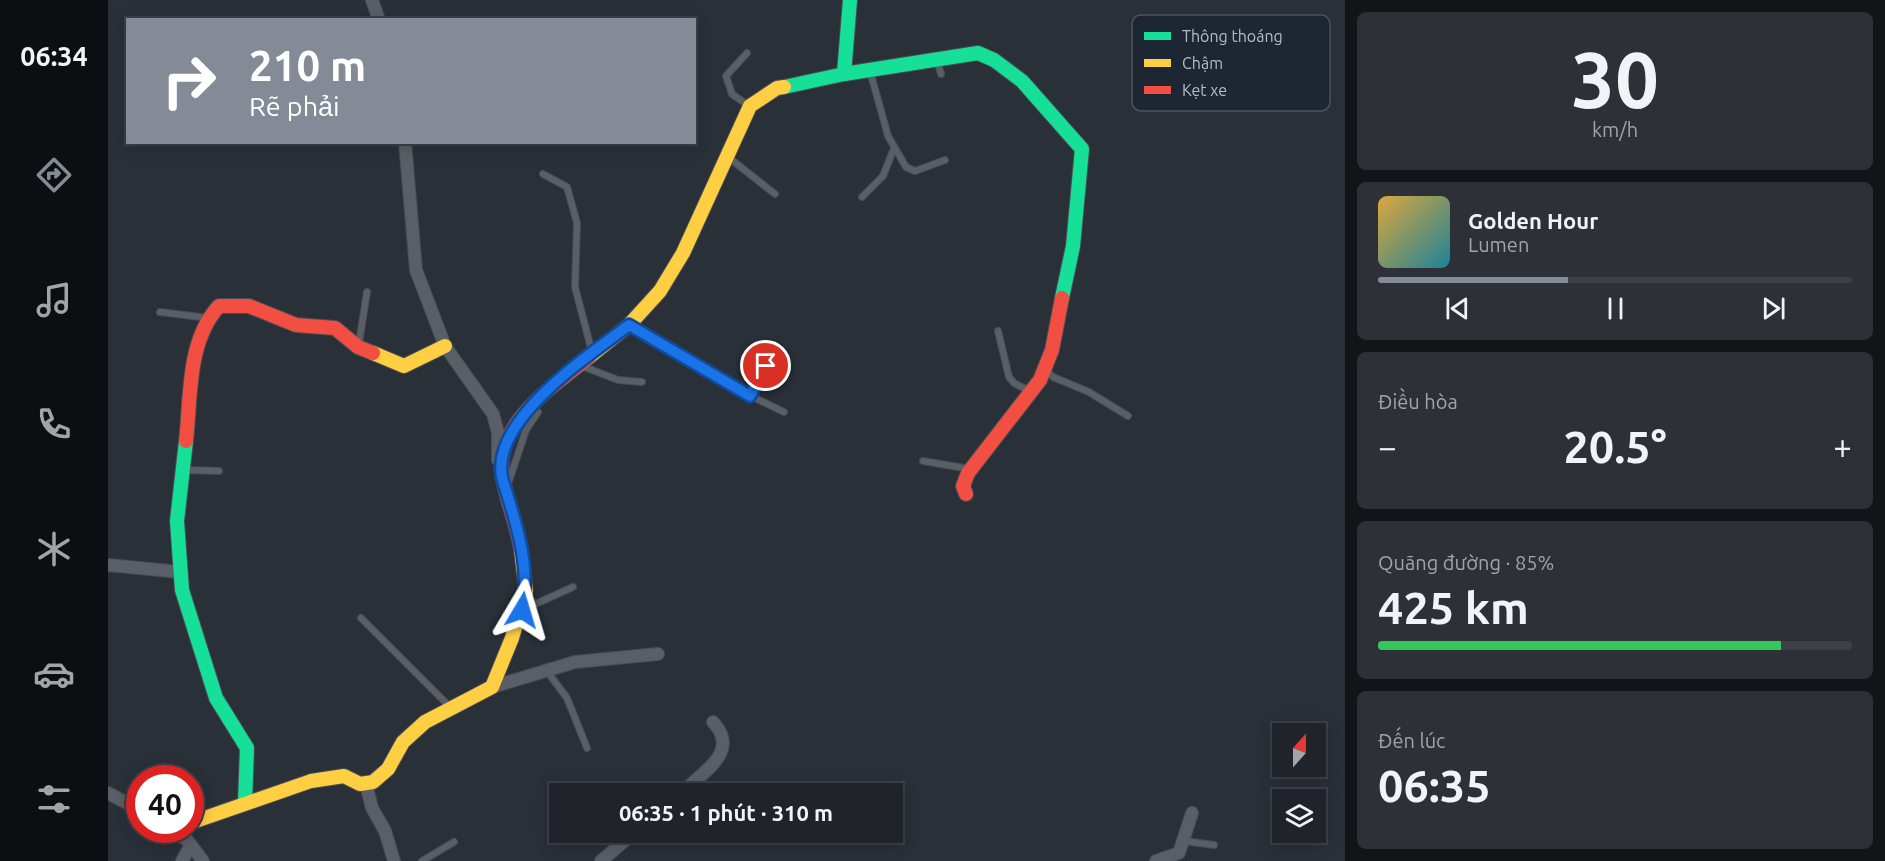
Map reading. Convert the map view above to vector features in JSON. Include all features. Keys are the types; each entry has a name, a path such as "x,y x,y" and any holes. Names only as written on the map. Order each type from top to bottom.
{"street":[{"path":"372,0 378,18"},
{"path":"844,74 850,0"},
{"path":"505,484 504,458 512,431 534,401 629,325 670,277 750,106 777,88 844,74 978,53 995,61 1036,94 1082,149 1074,209 1073,246 1046,370 1010,422 970,470 963,486 966,494"},
{"path":"405,144 416,270 446,346 493,414 498,433 498,464 505,484 525,577 522,610 492,687"},
{"path":"245,803 246,743 221,710 216,698 187,609 180,572 177,521 187,434 190,376 208,318 219,306 249,306 296,325 335,328 358,347 404,366 446,346"},
{"path":"108,565 180,572"},
{"path":"360,784 373,782 382,776 396,757 403,742 425,722 492,687 575,662 658,654"},
{"path":"692,783 720,756 723,738 713,722"},
{"path":"204,818 245,803 326,779 344,776 360,784 366,784 372,807 385,831 394,861"},
{"path":"108,793 126,803"},
{"path":"1156,861 1179,853 1191,813"},
{"path":"189,843 203,861"},
{"path":"601,861 622,843"},
{"path":"182,861 191,845"}],"lane":[{"path":"747,53 726,76 732,94 750,106"},
{"path":"936,59 941,74"},
{"path":"870,70 878,104 894,148 909,170 915,171 945,160"},
{"path":"862,197 883,176 894,148"},
{"path":"728,157 775,194"},
{"path":"543,174 567,187 575,215 575,287 592,353"},
{"path":"358,347 367,292"},
{"path":"160,312 208,318"},
{"path":"629,325 750,396 784,412"},
{"path":"998,331 1009,377 1014,383 1031,392"},
{"path":"578,364 618,380 642,382"},
{"path":"750,396 766,366"},
{"path":"1046,370 1053,377 1089,392 1128,416"},
{"path":"505,484 526,430 538,412"},
{"path":"923,461 970,470"},
{"path":"182,470 219,471"},
{"path":"522,610 573,587"},
{"path":"361,618 450,707"},
{"path":"546,669 567,698 587,748"},
{"path":"1184,841 1214,845"},
{"path":"422,861 454,842"}],"traffic: fast":[{"path":"784,87 844,74 850,0"},
{"path":"844,74 978,53 994,60 1022,81 1082,149 1073,246 1062,298"},
{"path":"186,441 177,521 182,590 216,698 247,748 245,803"}],"traffic: slow":[{"path":"589,357 629,325 660,291 683,253 750,106 777,88 784,87"},
{"path":"373,353 404,366 445,346"},
{"path":"204,818 311,781 344,776 360,784 373,782 388,769 403,742 425,722 492,687 512,638 526,591 521,550"}],"traffic: jam":[{"path":"966,494 963,486 968,473 1040,380 1052,350 1062,298"},
{"path":"186,441 192,370 196,352 201,336 219,306 249,306 296,325 335,328 358,347 373,353"},
{"path":"521,550 502,474 503,455 508,438 530,406 589,357"}],"route":[{"path":"522,610 526,591 525,577 520,544 502,472 508,439 534,401 629,325 650,339 696,362 723,382 750,396 766,366"}]}
